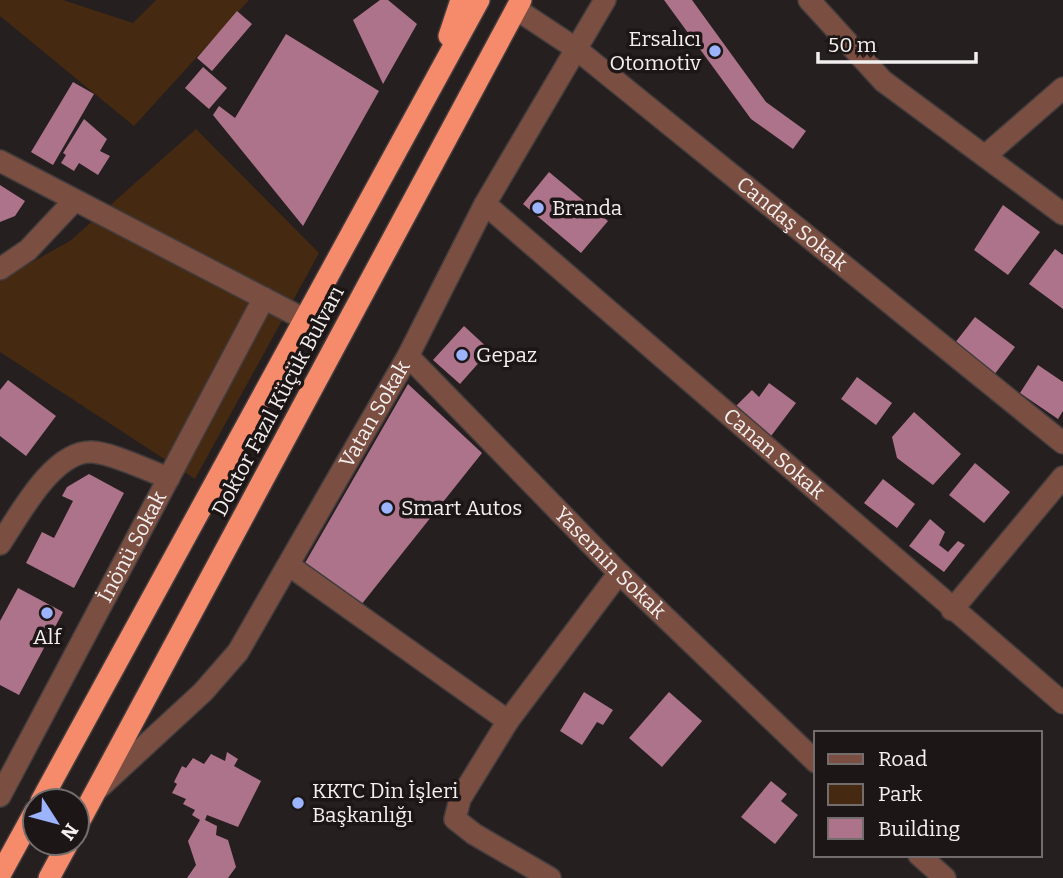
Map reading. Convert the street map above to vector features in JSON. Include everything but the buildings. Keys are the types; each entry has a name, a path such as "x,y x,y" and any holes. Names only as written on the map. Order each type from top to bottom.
{"highway":[{"path":"438,75 461,0"},
{"name":"Doktor Fazıl Küçük Bulvarı","path":"49,787 479,0"},
{"name":"Doktor Fazıl Küçük Bulvarı","path":"91,800 519,5"},
{"path":"0,875 21,837"},
{"path":"49,878 60,857"}],"street":[{"name":"Vatan Sokak","path":"96,791 203,692 239,652 408,356 485,204 605,0"},
{"path":"809,0 883,81 1063,214"},
{"name":"Candaş Sokak","path":"519,5 1063,443"},
{"path":"985,156 1063,88"},
{"path":"0,161 304,319"},
{"path":"0,269 28,250 74,201"},
{"name":"Canan Sokak","path":"485,204 952,610 1063,703"},
{"name":"İnönü Sokak","path":"0,796 264,298"},
{"name":"Yasemin Sokak","path":"408,356 619,573 814,760"},
{"path":"0,544 47,477 74,454 94,452 169,478"},
{"path":"952,610 1063,477"},
{"path":"290,566 508,721"},
{"path":"550,878 474,834 455,819 460,799 508,721 619,573"},
{"path":"921,857 945,878"}],"green space":[{"path":"0,0 63,0 133,23 156,0 249,0 134,126 0,16"},
{"path":"196,129 319,253 195,479 0,352 0,280 70,241"}],"place":[{"name":"Ersalıcı Otomotiv","path":"715,51"},
{"name":"Branda","path":"538,208"},
{"name":"Gepaz","path":"462,355"},
{"name":"Smart Autos","path":"387,508"},
{"name":"Alf","path":"47,613"},
{"name":"KKTC Din İşleri Başkanlığı","path":"298,803"}]}
